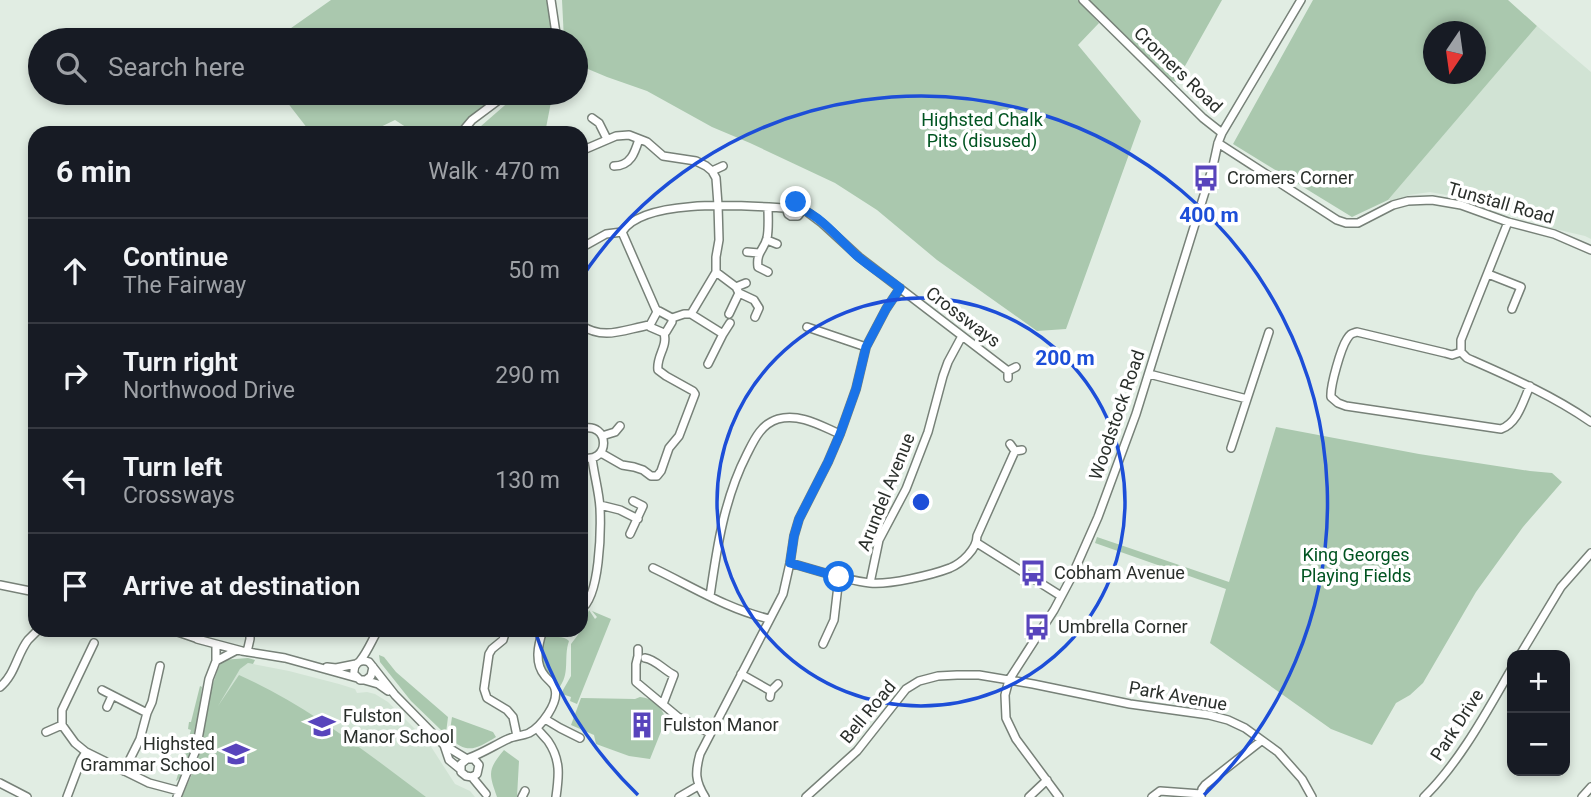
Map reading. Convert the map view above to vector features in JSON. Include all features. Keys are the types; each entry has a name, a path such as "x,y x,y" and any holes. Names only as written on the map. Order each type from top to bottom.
{"street":[{"path":"551,0 555,28"},
{"name":"Cromers Road","path":"1083,0 1203,118 1222,133"},
{"name":"Woodstock Road","path":"1009,680 1043,629 1080,559 1098,517 1149,374 1222,133 1301,0"},
{"path":"467,126 492,105"},
{"path":"593,118 599,123 607,139"},
{"path":"588,148 623,135 639,138 663,156 696,162 712,171 716,177 719,240 716,272 691,314"},
{"path":"614,166 629,161 634,155 639,138"},
{"name":"Tunstall Road","path":"1218,143 1337,220 1346,223 1357,223 1393,205 1421,199 1447,202 1554,234 1591,250"},
{"path":"712,171 723,166"},
{"name":"Crossways","path":"588,244 606,234 622,232 634,220 667,209 718,205 786,208 788,204 796,202 859,257 1011,372"},
{"path":"768,207 767,240 757,260 758,267 768,272"},
{"path":"1508,222 1461,340 1461,352 1467,358 1530,386 1591,422"},
{"path":"622,232 657,312"},
{"path":"767,240 777,244"},
{"path":"747,252 759,253"},
{"path":"716,272 756,303 759,308 755,317"},
{"path":"1488,274 1521,288 1512,309"},
{"path":"708,364 729,319 737,290 746,283"},
{"path":"705,797 696,778 697,762 709,733 783,594 799,519 840,434 856,389 866,347 900,288"},
{"path":"657,312 672,318 691,314 723,334"},
{"path":"650,325 657,312"},
{"path":"664,333 672,318"},
{"path":"588,328 603,334 650,325"},
{"path":"650,325 664,333"},
{"path":"807,327 866,347"},
{"path":"1231,448 1269,332"},
{"path":"1461,352 1452,355 1357,332 1352,334 1344,345 1331,397 1346,406 1500,429 1507,427 1516,416 1530,386"},
{"path":"601,453 622,465 643,470 651,476 657,476 661,471 669,448 679,436 695,394 659,370 657,363 666,343 664,333"},
{"name":"Arundel Avenue","path":"870,583 879,540 906,489 928,432 948,362 962,336"},
{"path":"1149,374 1247,399"},
{"path":"710,596 727,502 739,468 758,433 766,424 791,417 840,434"},
{"path":"603,436 615,432 620,426"},
{"path":"588,427 595,429 603,436 604,444 601,453 588,458"},
{"path":"790,563 870,583 893,581 952,568 977,543 977,536 1016,448"},
{"path":"588,602 596,574 600,505 592,458"},
{"path":"630,534 643,506 633,501"},
{"path":"600,505 620,510 638,519"},
{"path":"977,543 1061,596"},
{"path":"1523,650 1561,587 1591,553"},
{"path":"653,568 710,596 770,619"},
{"path":"823,644 834,620 839,577"},
{"path":"0,584 28,590"},
{"path":"0,687 10,674 28,636"},
{"path":"191,637 241,651 316,666 378,684 395,695"},
{"path":"216,661 241,651 250,637"},
{"path":"360,679 354,670 368,652 375,637"},
{"path":"504,637 489,654 484,689 488,698 513,717 517,736"},
{"path":"460,769 462,762 468,758 508,738 528,734 545,719 556,697 552,683 539,667 542,637"},
{"path":"94,643 62,710 62,724 75,743 86,752 178,794 196,750 218,645"},
{"path":"636,682 638,649"},
{"path":"360,679 371,676 368,652"},
{"path":"645,659 650,659 684,679"},
{"path":"316,666 336,668 358,663 371,664 395,695 444,745 476,761 487,795"},
{"path":"124,771 140,739 160,666"},
{"path":"146,674 157,677"},
{"path":"741,674 770,694 778,684"},
{"path":"663,704 674,675"},
{"name":"Bell Road","path":"806,797 857,751 906,689 919,681 957,675 979,675 1009,680"},
{"name":"Park Drive","path":"1424,797 1452,762 1507,676"},
{"path":"1009,680 1005,695 1006,719 1016,739 1059,797"},
{"name":"Park Avenue","path":"1009,680 1228,720 1245,728 1278,752 1302,779 1312,797"},
{"path":"636,682 678,717 709,733"},
{"path":"627,685 636,682"},
{"path":"102,691 147,713"},
{"path":"107,707 112,696"},
{"path":"545,719 580,738"},
{"path":"46,733 62,724"},
{"path":"537,727 549,743 557,762 559,779 556,797"},
{"path":"140,739 154,745"},
{"path":"1152,797 1160,791 1201,796 1205,785 1261,741"},
{"path":"444,745 449,760 466,776 472,777 487,795"},
{"path":"472,777 477,774 492,748"},
{"path":"69,797 80,760 86,752"},
{"path":"1029,797 1047,780"},
{"path":"0,783 27,797"},
{"path":"679,797 698,786"},
{"path":"1581,797 1591,787"}],"shaded area":[{"path":"1537,26 1591,72 1591,239 1534,221 1518,210 1506,206 1430,192 1388,200"},
{"name":"Fulston Manor School","path":"248,663 339,684 355,689 357,693 375,694 388,702 428,742 455,784 470,791 475,797 205,797 213,713 234,677"}],"green space":[{"path":"331,0 549,0 551,15 551,28 291,28"},
{"name":"Highsted Chalk Pits (disused)","path":"562,0 1078,0 1099,23 1078,45 1141,121 1066,329 1037,331 937,260 877,210 835,183 712,127 647,91 588,69 588,28 563,28"},
{"path":"1089,0 1222,0 1176,82"},
{"path":"1313,0 1508,0 1537,26 1388,200 1352,217 1233,144"},
{"path":"289,105 487,105 463,126 404,126 395,120 383,126 306,126"},
{"path":"505,105 551,105 546,126 481,126"},
{"name":"King Georges Playing Fields","path":"1276,427 1419,454 1552,473 1562,482 1523,527 1476,592 1423,683 1396,703 1372,745 1331,729 1210,643 1226,589 1095,543 1097,537 1229,582"},
{"path":"589,610 595,619 597,617 592,611 611,619 577,704 570,701 571,697 562,694 571,676 571,644 576,637 588,637"},
{"path":"544,637 561,637 569,641 566,672 558,689 543,664"},
{"path":"379,655 448,717 446,733 411,701 380,662"},
{"path":"222,660 255,660 253,664 248,663 240,669 218,706 239,675 313,715 426,797 182,797 199,757 210,693"},
{"path":"200,686 202,687 192,752 183,774 176,781 191,730 188,729 189,722"},
{"path":"640,697 656,703 666,719 650,759 629,756 596,744 594,735 571,725 581,698"},
{"path":"452,717 493,732 496,737 477,747 461,746 449,737"},
{"path":"504,750 519,761 517,797 497,797 492,783 492,768"}],"place":[{"name":"Cromers Corner","path":"1206,178"},
{"name":"Cobham Avenue","path":"1033,573"},
{"name":"Umbrella Corner","path":"1037,627"},
{"name":"Fulston Manor","path":"642,725"},
{"name":"Fulston Manor School","path":"322,726"},
{"name":"Highsted Grammar School","path":"236,754"}],"route":[{"path":"796,202 859,257 900,288 866,347 848,412 828,462 799,519 794,536 790,563 839,577"}]}
